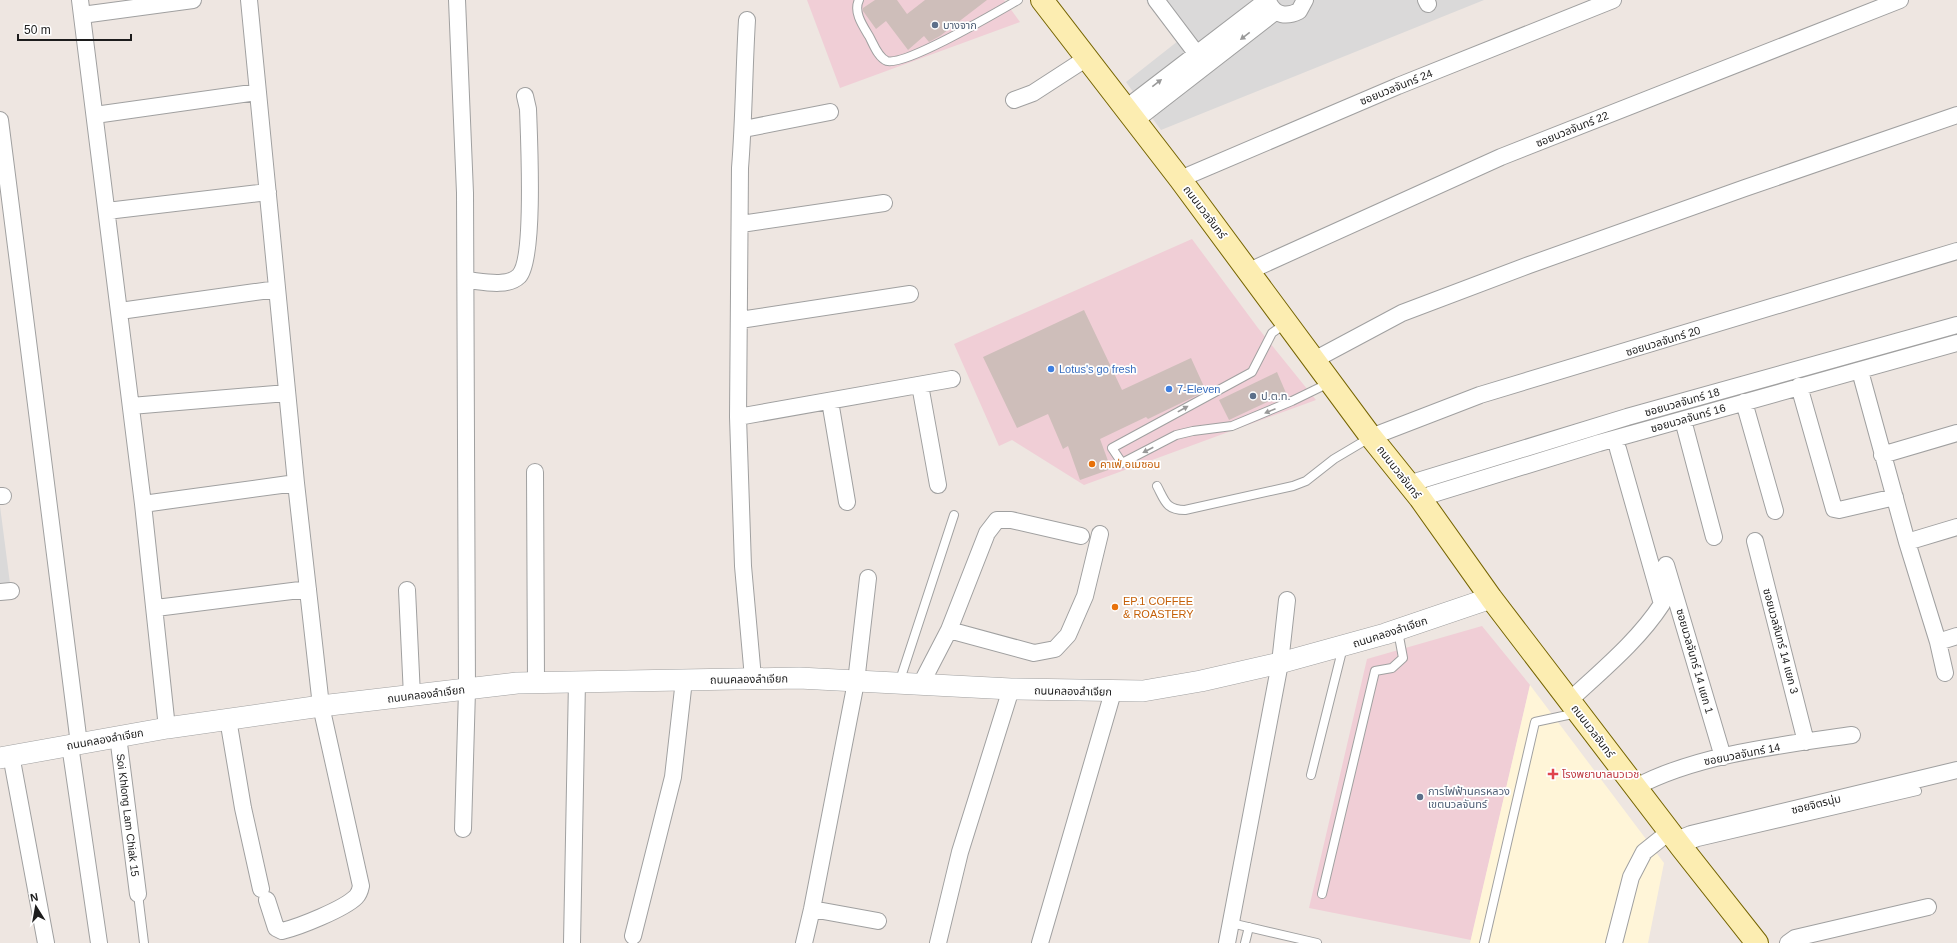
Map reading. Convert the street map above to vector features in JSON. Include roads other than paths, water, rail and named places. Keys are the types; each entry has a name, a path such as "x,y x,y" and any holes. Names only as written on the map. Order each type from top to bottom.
{"main road":[{"name":"ถนนนวลจันทร์","path":"1042,0 1180,179 1371,437 1414,491 1491,598 1676,840 1757,943"}],"street":[{"path":"167,728 156,608 81,8 193,0"},
{"path":"228,719 243,808 264,894 276,928 282,931 342,907 360,893 361,886 322,706 296,483 249,0"},
{"path":"457,0 465,193 466,280 467,690 463,829"},
{"path":"1156,0 1196,53"},
{"path":"1270,4 1281,14 1293,14 1299,11 1305,0"},
{"name":"ซอยนวลจันทร์ 24","path":"1180,179 1398,86 1613,0"},
{"name":"ซอยนวลจันทร์ 22","path":"1249,271 1501,157 1900,0"},
{"path":"1131,114 1196,53 1270,4"},
{"path":"1131,114 1270,4"},
{"path":"747,20 743,88 744,129 740,168 741,224 738,417 743,566 753,678"},
{"path":"1014,100 1033,93 1087,58"},
{"path":"95,115 258,92"},
{"path":"466,280 494,283 512,281 519,276 523,266 531,198 528,110 525,96"},
{"path":"744,129 830,112"},
{"path":"1314,360 1402,313 1730,193 1957,115"},
{"path":"0,120 99,943"},
{"path":"107,211 268,192"},
{"path":"741,224 884,203"},
{"name":"ซอยนวลจันทร์ 20","path":"1371,437 1480,395 1957,251"},
{"path":"120,311 277,289"},
{"path":"740,320 910,294"},
{"name":"ซอยนวลจันทร์ 18","path":"1414,491 1627,417 1957,324"},
{"name":"ซอยนวลจันทร์ 16","path":"1414,491 1599,443 1957,343"},
{"path":"1860,371 1894,497 1938,642 1945,673"},
{"path":"738,417 952,379"},
{"path":"920,385 938,485"},
{"path":"1799,386 1834,509 1838,510 1894,497"},
{"path":"131,406 287,393"},
{"path":"830,401 847,502"},
{"path":"1744,402 1775,511"},
{"path":"1683,420 1714,537"},
{"path":"1882,455 1957,434"},
{"path":"1574,707 1653,618 1662,604 1618,449"},
{"path":"535,472 536,682"},
{"path":"143,504 296,483"},
{"path":"921,684 949,630 987,533 996,520 1011,520 1081,536"},
{"path":"1907,542 1957,527"},
{"path":"949,630 1034,653 1055,649 1068,635 1085,596 1100,534"},
{"name":"ซอยนวลจันทร์ 14 แยก 3","path":"1755,541 1806,742"},
{"name":"ซอยนวลจันทร์ 14 แยก 1","path":"1666,565 1723,757"},
{"path":"804,943 812,910 856,682 868,578"},
{"path":"156,608 308,589"},
{"path":"407,590 412,696"},
{"name":"ถนนคลองลำเจียก","path":"6,756 118,736 228,719 322,706 536,682 799,678 1011,690 1113,692 1143,691 1186,684 1280,664 1398,630 1491,598"},
{"path":"1227,943 1280,664 1287,600"},
{"path":"1938,642 1957,636"},
{"path":"633,936 674,777 684,680"},
{"path":"572,943 577,682"},
{"path":"938,943 960,852 1011,690"},
{"path":"1040,943 1113,692"},
{"name":"ซอยนวลจันทร์ 14","path":"1636,787 1678,768 1723,757 1852,735"},
{"name":"Soi Khlong Lam Chiak 15","path":"118,736 138,894"},
{"path":"6,756 46,943"},
{"name":"ซอยจิตรนุ่ม","path":"1614,943 1631,877 1644,852 1691,834 1957,770"},
{"path":"1788,943 1795,938 1928,907"},
{"path":"812,910 878,921"}],"lane":[{"path":"859,0 857,5 858,16 878,52 883,59 888,61 909,57 1018,0"},
{"path":"1287,322 1272,333 1252,372 1112,448 1122,464 1176,436 1194,431 1232,426 1331,383"},
{"path":"1157,486 1168,506 1175,510 1186,510 1293,486 1306,481 1334,459 1371,437"},
{"path":"899,683 954,515"},
{"path":"1322,894 1375,672 1392,668 1403,658 1398,630"},
{"path":"1311,775 1343,646"},
{"path":"1484,943 1535,722 1574,707"},
{"path":"1676,840 1698,842 1917,791"},
{"path":"138,894 144,943"},
{"path":"1231,923 1317,943"},
{"path":"1245,943 1249,927"}],"place":[{"name":"บางจาก","path":"935,25"},
{"name":"Lotus's go fresh","path":"1051,369"},
{"name":"7-Eleven","path":"1169,389"},
{"name":"ป.ต.ท.","path":"1253,396"},
{"name":"คาเฟ่ อเมซอน","path":"1092,464"},
{"name":"EP.1 COFFEE & ROASTERY","path":"1115,607"},
{"name":"โรงพยาบาลนวเวช","path":"1553,774"},
{"name":"การไฟฟ้านครหลวง เขตนวลจันทร์","path":"1420,797"}]}
